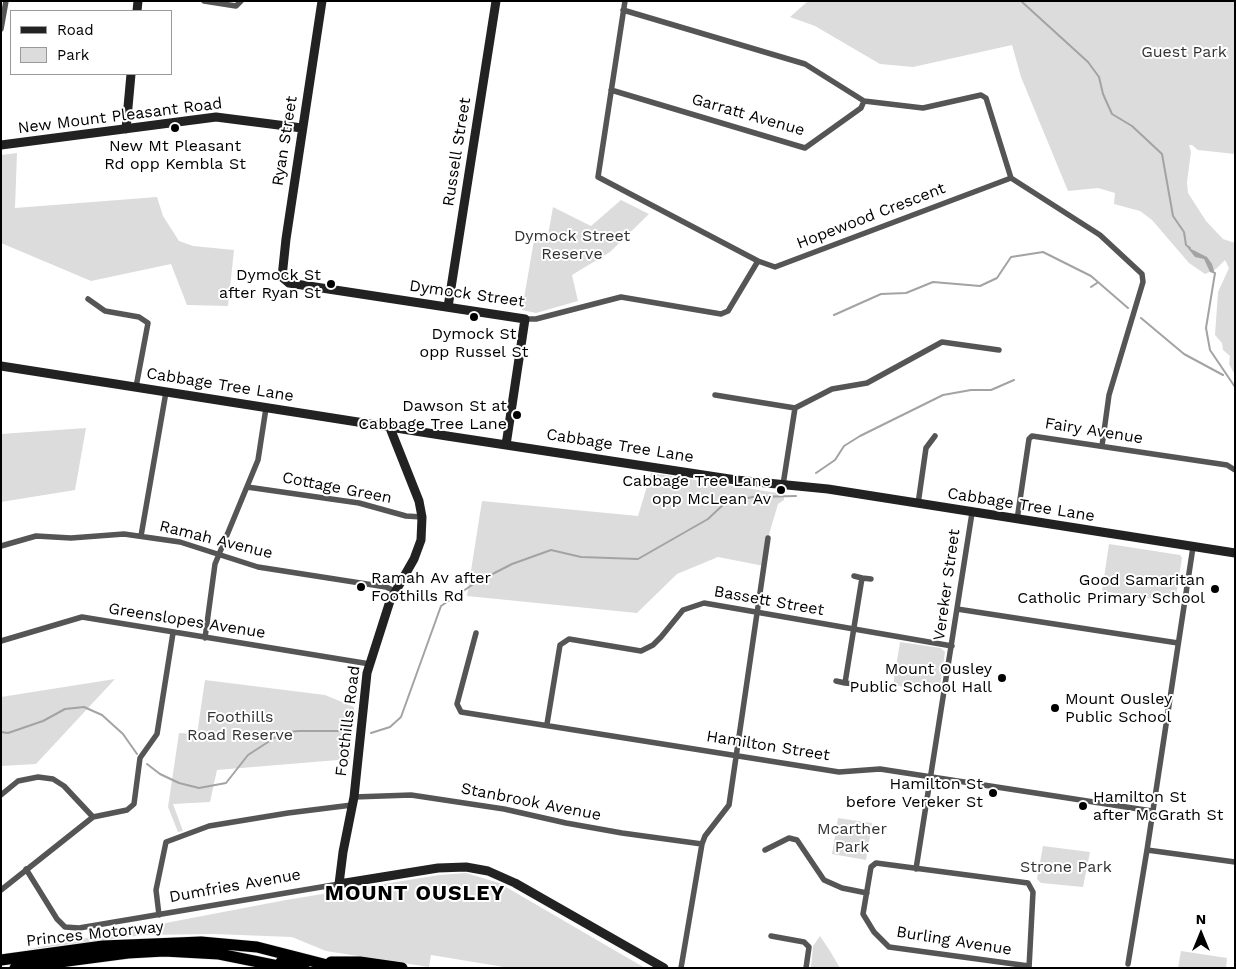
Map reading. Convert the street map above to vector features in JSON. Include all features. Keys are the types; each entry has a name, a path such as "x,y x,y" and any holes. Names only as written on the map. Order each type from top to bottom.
{"highway":[{"name":"Princes Motorway","path":"1,960 103,946 201,942 257,947 339,968"},
{"name":"Princes Motorway","path":"15,968 128,953 164,951 219,954 288,968"},
{"path":"219,954 253,956 304,968"},
{"path":"325,963 360,962 402,968"}],"street":[{"path":"1,29 6,1"},
{"path":"204,1 236,6 241,1"},
{"name":"Ryan Street","path":"289,283 282,277 281,272 322,1"},
{"name":"Russell Street","path":"448,307 496,1"},
{"name":"Hopewood Crescent","path":"625,1 597,171 598,177 758,261 775,267 1012,178"},
{"path":"624,10 805,64 864,101 923,108 980,95 986,98 1012,178 1100,235 1142,274 1143,282 1109,395 1102,446"},
{"path":"126,129 131,75"},
{"name":"Garratt Avenue","path":"611,90 805,148 861,108 864,101"},
{"name":"New Mount Pleasant Road","path":"1,145 216,117 302,128"},
{"name":"Dymock Street","path":"289,283 525,319 536,319 621,297 721,314 728,311 758,261"},
{"path":"88,299 104,311 139,317 148,323 136,387"},
{"path":"506,445 525,319"},
{"path":"715,395 794,408 832,389 867,383 942,342 999,350"},
{"name":"Cabbage Tree Lane","path":"1,366 390,428 918,504 1235,553"},
{"path":"141,536 166,392"},
{"path":"205,638 219,555 258,460 266,408"},
{"path":"783,485 794,408"},
{"name":"Foothills Road","path":"339,884 353,801 366,680 395,591 418,551 422,517 419,501 390,428"},
{"path":"918,504 926,448 935,436"},
{"name":"Fairy Avenue","path":"1017,520 1029,439 1032,436 1227,465 1235,470"},
{"name":"Cottage Green","path":"247,487 359,503 406,516 422,517"},
{"name":"Vereker Street","path":"916,869 972,513"},
{"name":"Ramah Avenue","path":"1,546 36,536 71,538 124,534 180,542 258,567 386,587 395,591"},
{"path":"681,968 702,844 705,836 729,805 768,538"},
{"path":"1128,964 1193,546"},
{"path":"854,576 871,579"},
{"path":"845,683 862,578"},
{"name":"Bassett Street","path":"547,724 560,645 569,639 641,650 653,645 683,610 704,604 952,646"},
{"path":"957,609 1178,643"},
{"name":"Greenslopes Avenue","path":"1,641 82,617 370,664"},
{"path":"1,890 93,818 127,810 134,804 140,758 157,734 173,633"},
{"name":"Hamilton Street","path":"476,633 457,704 461,712 547,724 839,772 880,769 1152,811"},
{"path":"836,681 856,684"},
{"path":"1,795 18,781 38,777 53,780 64,786 93,818"},
{"name":"Stanbrook Avenue","path":"159,914 156,890 166,842 209,826 353,801 411,794 504,809 622,833 702,844"},
{"path":"766,850 789,838 797,840 824,880 842,888 866,892"},
{"path":"1147,850 1235,862"},
{"name":"Burling Avenue","path":"916,869 876,863 871,867 864,914 874,932 889,947 1029,967"},
{"name":"Dumfries Avenue","path":"26,869 64,927 79,928 438,868 466,868 488,871 515,883 664,968"},
{"path":"916,869 1028,884 1033,892 1029,967"},
{"path":"771,936 804,942 809,947 806,968"}],"green space":[{"name":"Guest Park","path":"808,1 1235,1 1235,154 1198,150 1189,145 1191,152 1187,182 1188,193 1206,221 1223,239 1235,243 1235,375 1229,364 1230,356 1223,350 1222,343 1215,335 1218,292 1229,268 1225,260 1216,269 1205,274 1189,263 1152,220 1140,211 1114,204 1115,193 1098,188 1068,191 1021,77 1012,45 913,67 880,64 815,26 790,17"},
{"path":"17,153 15,208 157,197 163,216 179,241 193,246 234,250 228,306 187,305 171,264 91,281 1,243 1,155"},
{"name":"Dymock Street Reserve","path":"621,200 649,214 610,252 572,275 578,301 536,313 522,310 534,240 547,241 553,207 591,226"},
{"path":"86,428 75,490 1,502 1,434"},
{"path":"651,473 784,494 784,500 778,504 768,538 764,566 718,557 677,574 637,613 467,596 482,501 638,516"},
{"path":"1109,544 1180,555 1182,558 1175,602 1102,591"},
{"path":"900,642 941,648 945,652 939,693 893,685"},
{"path":"115,679 36,764 1,766 1,697"},
{"name":"Foothills Road Reserve","path":"205,680 325,695 354,707 350,759 217,770 210,802 173,804 183,831 178,832 168,807 179,733 197,734"},
{"name":"Mcarther Park","path":"838,818 872,823 866,860 832,854"},
{"name":"Strone Park","path":"1043,846 1090,852 1083,887 1041,883 1037,879"},
{"path":"466,873 499,883 645,968 510,968 431,955 429,967 326,951 292,937 213,934 144,935 24,950 286,900 439,875"},
{"path":"820,936 840,968 811,968 813,946"},
{"path":"1181,951 1227,958 1226,968 1178,968"}],"shaded area":[{"path":"1187,247 1207,257 1212,264 1215,274 1210,272 1204,259 1195,257"}],"waterway":[{"path":"1021,1 1088,62 1099,77 1103,94 1112,114 1132,126 1162,154 1173,216 1184,232 1186,245 1190,248"},
{"path":"834,315 881,294 906,293 933,282 980,286 997,278 1011,257 1043,252 1091,276 1128,308"},
{"path":"1215,273 1206,328 1210,350 1235,387"},
{"path":"1091,287 1097,283"},
{"path":"1141,318 1184,354 1223,375"},
{"path":"816,473 835,460 844,446 860,436 943,395 971,390 991,390 1014,380"},
{"path":"371,733 390,727 401,717 441,606 475,583 512,564 551,550 581,557 638,559 708,519 726,502 753,497 796,496"},
{"path":"1,732 8,733 43,721 65,709 84,707 102,715 123,734 137,754"},
{"path":"147,764 160,774 179,783 199,788 226,783 248,755 282,733 340,731"}],"place":[{"name":"New Mt Pleasant Rd opp Kembla St","path":"175,128"},
{"name":"Dymock St after Ryan St","path":"331,284"},
{"name":"Dymock St opp Russel St","path":"474,317"},
{"name":"Dawson St at Cabbage Tree Lane","path":"517,415"},
{"name":"Cabbage Tree Lane opp McLean Av","path":"781,490"},
{"name":"Ramah Av after Foothills Rd","path":"361,587"},
{"name":"Good Samaritan Catholic Primary School","path":"1215,589"},
{"name":"Mount Ousley Public School Hall","path":"1002,678"},
{"name":"Mount Ousley Public School","path":"1055,708"},
{"name":"Hamilton St before Vereker St","path":"993,793"},
{"name":"Hamilton St after McGrath St","path":"1083,806"}],"district":[{"name":"MOUNT OUSLEY","path":"415,894"}]}
